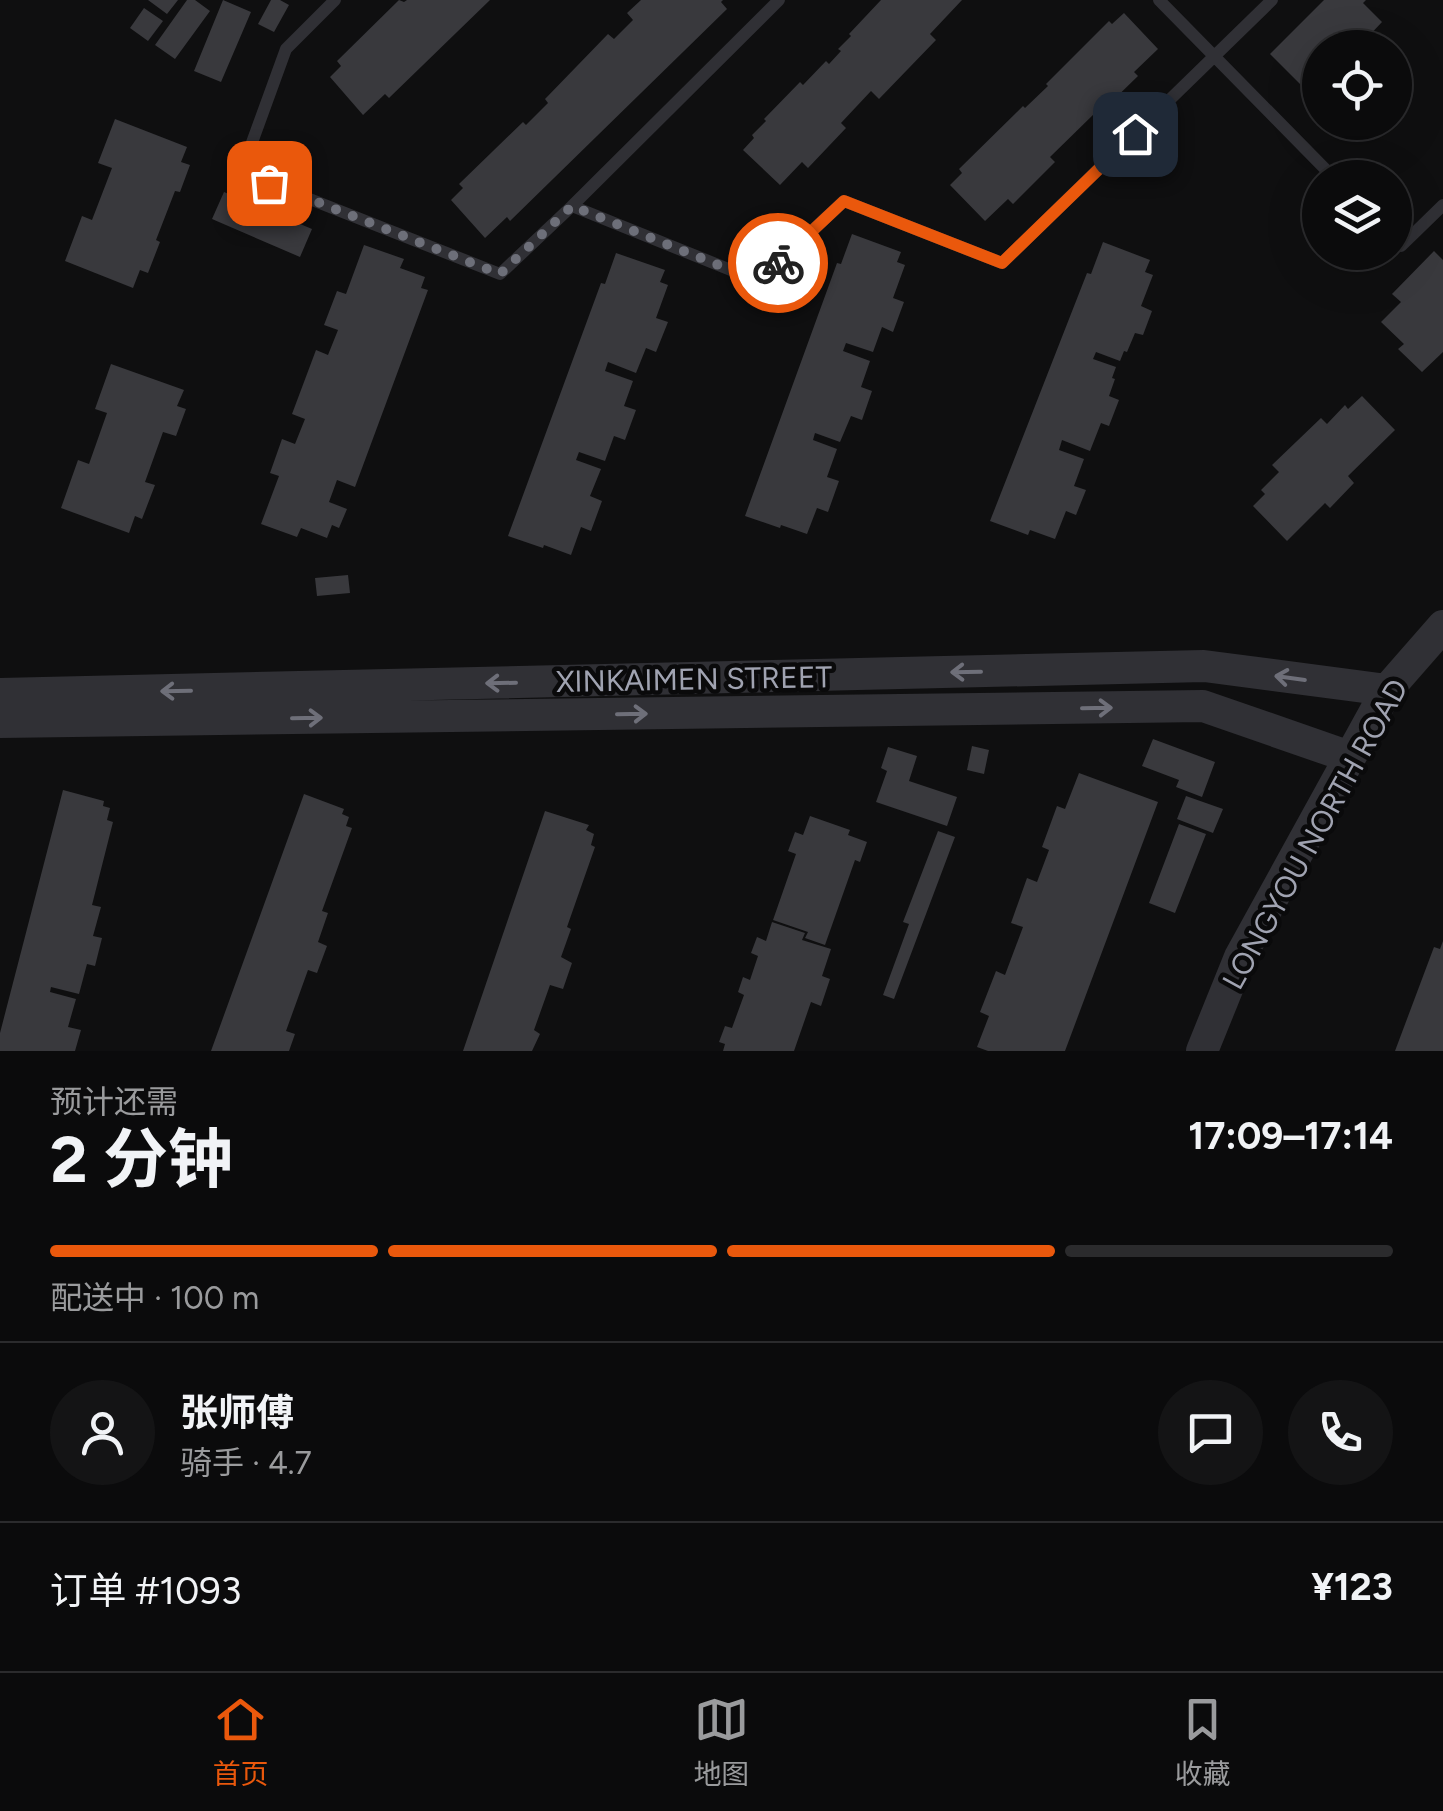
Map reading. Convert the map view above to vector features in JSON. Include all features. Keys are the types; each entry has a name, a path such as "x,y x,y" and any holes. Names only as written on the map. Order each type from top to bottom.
{"street":[{"name":"LONGYOU NORTH ROAD","path":"1202,1051 1240,957 1387,690 1443,626"},
{"name":"XINKAIMEN STREET","path":"0,694 1204,666 1387,690"},
{"name":"XINKAIMEN STREET","path":"0,722 1203,706 1350,757"}],"lane":[{"path":"335,0 286,49 250,148 269,183 500,274 779,0"},
{"path":"1159,0 1316,160"},
{"path":"572,206 758,281 844,201 1002,263 1272,0"},
{"path":"1412,236 1443,206"}],"building":[{"path":"148,0 178,0 167,14"},
{"path":"187,0 195,0 210,11 175,59 155,45"},
{"path":"223,0 251,12 221,82 194,71"},
{"path":"271,0 289,5 274,32 258,24"},
{"path":"399,0 490,0 389,98 385,94 363,115 330,77 341,66 337,61"},
{"path":"641,0 723,0 727,9 510,221 507,217 485,238 451,200 463,188 459,184 548,103 545,99 608,34 614,39 633,20 627,13"},
{"path":"881,0 962,0 930,34 936,40 879,99 871,91 841,123 846,128 808,168 802,162 780,185 743,150 764,119 800,82 803,85 826,61 829,64 849,34"},
{"path":"1324,0 1366,0 1363,3 1382,22 1374,30 1302,30 1302,86 1270,54"},
{"path":"144,8 163,21 148,41 130,28"},
{"path":"1124,13 1158,49 1134,72 1138,76 1050,157 1055,162 1013,204 1008,199 985,221 950,185 962,173 959,169 1048,86 1109,21 1112,24"},
{"path":"115,119 187,147 181,162 190,165 180,192 175,191 148,273 140,270 133,288 65,261 82,216 92,220 112,168 98,163"},
{"path":"224,192 312,229 300,257 212,219"},
{"path":"852,234 901,252 897,262 905,265 893,298 904,302 893,332 882,327 873,352 846,343 843,351 870,361 861,387 872,391 862,420 851,416 840,442 815,433 813,440 837,449 827,477 839,481 828,512 817,508 807,534 745,516 837,263 841,264"},
{"path":"1103,242 1150,260 1145,272 1153,275 1141,306 1152,311 1143,335 1135,333 1120,361 1096,352 1093,359 1116,367 1109,396 1119,400 1109,426 1101,423 1090,451 1062,440 1059,450 1084,459 1074,486 1086,490 1076,515 1066,511 1055,539 1030,530 1028,535 990,521 1087,273 1091,274"},
{"path":"364,245 404,259 400,268 425,277 421,288 428,290 355,487 337,480 329,502 347,509 339,528 332,525 327,538 301,528 297,537 261,524 279,476 270,473 282,439 295,444 305,419 292,414 316,350 328,355 338,330 324,325 337,291 346,294"},
{"path":"1434,251 1443,260 1443,352 1422,372 1398,349 1404,344 1381,322 1401,302 1392,294"},
{"path":"616,253 665,270 660,282 668,285 656,318 668,322 656,352 646,348 636,373 608,362 605,371 633,381 624,406 636,410 625,440 614,436 605,461 579,452 576,460 601,469 590,496 602,501 591,531 581,527 571,555 508,536 601,283 605,284"},
{"path":"111,364 184,390 177,406 186,409 176,436 163,432 145,482 155,485 142,519 135,516 129,533 61,508 78,460 89,464 107,413 95,409"},
{"path":"1362,396 1395,430 1348,476 1354,483 1330,508 1325,503 1287,541 1253,506 1265,494 1261,490 1279,472 1272,465 1321,418 1327,424 1345,405 1348,409"},
{"path":"348,575 350,593 317,596 315,578"},
{"path":"1153,739 1215,762 1202,797 1176,787 1179,780 1142,766"},
{"path":"972,746 989,750 984,774 967,770"},
{"path":"888,747 917,756 909,781 957,797 947,826 876,802 887,771 881,768"},
{"path":"1079,773 1158,802 1065,1051 988,1051 977,1047 989,1016 980,1012 996,971 1005,975 1023,927 1011,923 1027,878 1037,882 1049,850 1042,847 1057,806 1065,809"},
{"path":"63,790 104,801 103,806 110,808 107,820 113,822 92,905 101,907 93,936 102,938 95,966 87,964 79,994 51,987 50,992 76,999 68,1027 81,1030 75,1051 0,1051 0,1033"},
{"path":"304,794 344,809 342,814 349,817 346,826 352,828 322,911 328,913 318,942 327,946 317,973 308,970 286,1031 295,1034 289,1051 211,1051"},
{"path":"1186,796 1223,809 1213,833 1177,819"},
{"path":"545,811 589,825 586,830 594,834 591,845 595,847 567,927 571,929 561,957 572,963 563,989 550,985 534,1030 540,1034 532,1051 463,1051"},
{"path":"810,816 850,830 848,835 867,842 860,862 855,860 825,945 805,938 808,932 773,920 796,854 788,851 795,832 803,835"},
{"path":"1179,824 1206,834 1175,913 1149,903"},
{"path":"938,831 955,837 894,999 883,995 909,924 903,922"},
{"path":"772,922 805,933 802,940 831,949 822,976 830,979 821,1006 811,1002 794,1051 723,1051 725,1044 719,1042 725,1026 732,1028 744,995 738,992 743,977 750,980 758,956 751,953 757,937 766,941"},
{"path":"1443,941 1443,1051 1395,1051 1434,947 1440,949"}],"way so far":[{"path":"269,183 500,274 572,206 758,281 778,263"}],"route":[{"path":"778,263 844,201 1002,263 1135,134"}]}
